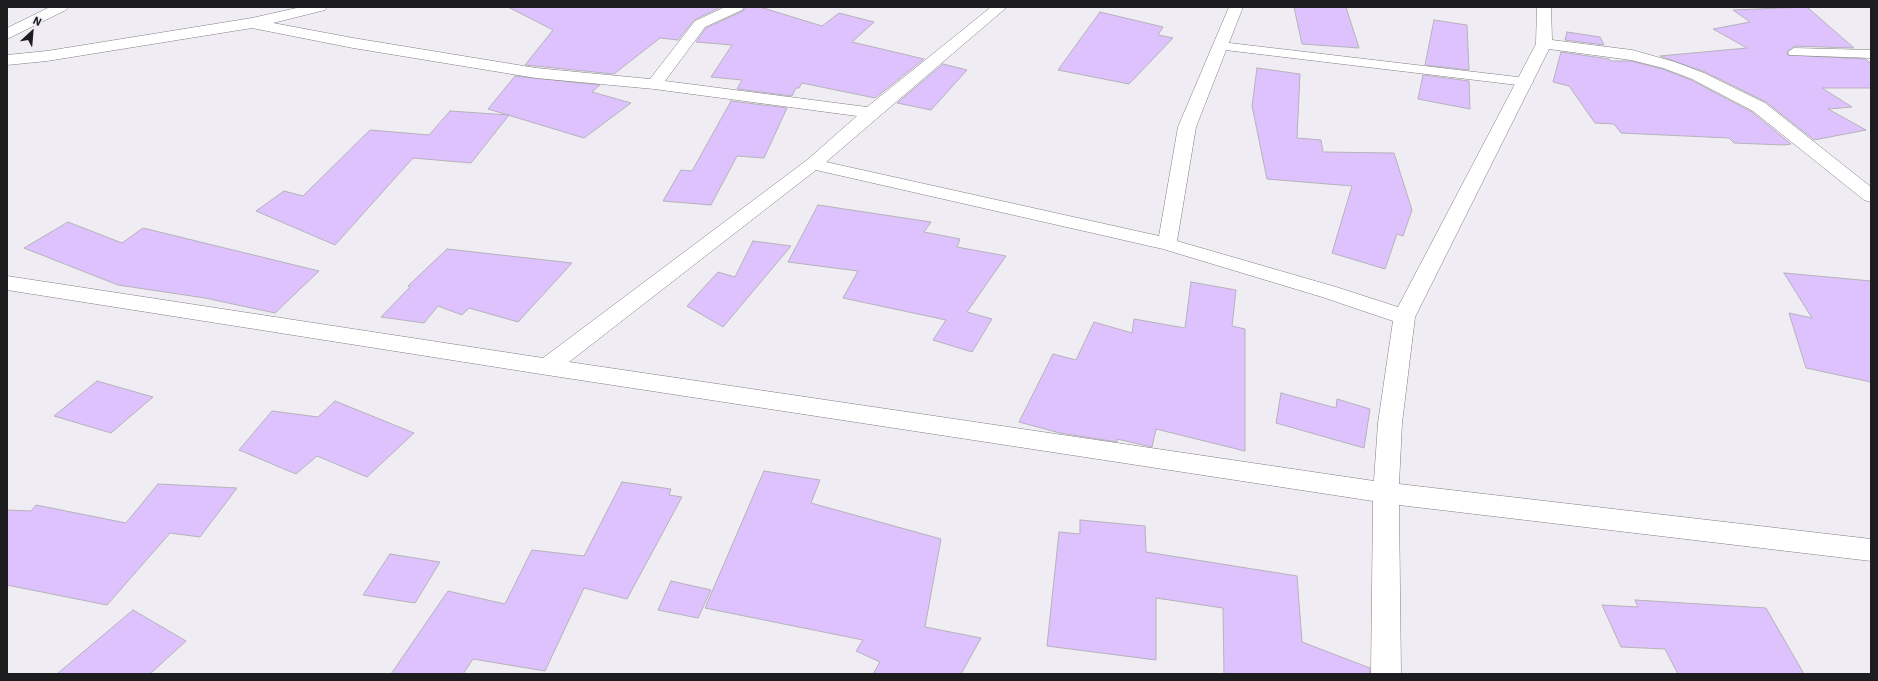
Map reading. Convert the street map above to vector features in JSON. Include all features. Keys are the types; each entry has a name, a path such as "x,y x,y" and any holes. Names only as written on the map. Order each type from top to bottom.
{"street":[{"path":"7,34 61,7"},
{"path":"7,60 47,56 252,23 320,7"},
{"path":"654,84 700,24 737,7"},
{"path":"548,367 813,164 871,113 1000,7"},
{"path":"1167,244 1188,127 1236,7"},
{"path":"1386,674 1386,493 1390,423 1404,317 1526,82 1544,44 1544,7"},
{"path":"252,23 353,43 536,73 654,84 871,113"},
{"path":"1544,44 1632,55 1669,65 1698,76 1759,107 1871,196"},
{"path":"813,164 1167,244 1329,292 1404,317"},
{"path":"7,283 548,367 1386,493 1871,550"}],"lane":[{"path":"1221,46 1526,82"},
{"path":"1794,52 1871,54"}],"building":[{"path":"508,7 721,7 694,20 678,40 660,38 614,74 525,65 553,30"},
{"path":"745,7 760,7 822,26 839,13 874,22 852,42 924,59 875,98 802,83 799,88 796,88 792,96 737,89 742,80 711,77 732,45 696,42 706,28 743,11"},
{"path":"1294,7 1346,7 1359,48 1302,44"},
{"path":"1807,7 1854,48 1794,46 1787,52 1788,55 1866,59 1871,64 1871,88 1822,88 1852,107 1828,109 1866,130 1814,140 1766,102 1705,72 1660,56 1747,48 1713,29 1750,22 1733,10"},
{"path":"1100,12 1163,27 1158,35 1173,38 1129,84 1058,70"},
{"path":"1434,20 1467,25 1469,70 1425,65"},
{"path":"1567,32 1600,37 1604,45 1565,40"},
{"path":"1561,52 1609,59 1610,61 1631,61 1663,69 1691,80 1752,112 1791,144 1734,143 1729,138 1621,133 1614,124 1595,123 1569,86 1553,82"},
{"path":"943,64 967,70 931,110 897,103"},
{"path":"1257,68 1300,74 1297,138 1321,140 1323,152 1394,153 1412,210 1403,236 1397,234 1385,269 1332,253 1352,186 1267,179 1252,106"},
{"path":"1423,75 1469,81 1470,109 1418,99"},
{"path":"515,76 600,85 592,92 631,103 584,138 488,109"},
{"path":"731,101 787,108 764,158 737,156 711,205 663,201 681,170 692,171"},
{"path":"450,111 509,115 471,163 413,158 335,245 256,211 284,191 303,196 370,130 429,135"},
{"path":"818,205 931,222 924,232 960,239 957,247 1006,256 967,312 992,319 972,352 933,340 946,320 843,298 858,271 788,262"},
{"path":"68,222 122,243 143,228 319,271 275,313 205,298 118,285 24,248"},
{"path":"753,241 791,246 723,327 687,306 718,272 735,277"},
{"path":"447,249 572,263 518,322 469,308 462,315 438,306 424,323 381,317 410,287 408,286"},
{"path":"1784,273 1871,281 1871,382 1806,368 1789,313 1812,318"},
{"path":"1191,282 1236,290 1232,326 1245,329 1245,451 1156,429 1152,447 1117,439 1117,442 1060,433 1019,422 1053,354 1076,360 1094,322 1132,333 1134,319 1185,328"},
{"path":"97,381 153,397 111,433 54,416"},
{"path":"1281,393 1336,408 1337,399 1370,409 1364,448 1276,423"},
{"path":"335,401 414,433 367,477 317,456 296,474 239,450 272,411 318,417"},
{"path":"764,471 820,480 811,503 941,539 925,627 981,638 961,674 873,674 880,662 856,651 863,640 705,608"},
{"path":"622,482 671,489 669,495 682,497 627,599 584,588 545,671 473,659 463,674 391,674 448,591 505,604 532,550 584,556"},
{"path":"158,484 237,488 200,537 170,533 107,605 7,585 7,510 31,511 36,505 126,523"},
{"path":"1080,520 1145,526 1146,552 1297,576 1302,642 1370,668 1370,674 1224,674 1223,608 1156,598 1156,660 1047,646 1059,532 1080,534"},
{"path":"390,554 440,562 415,603 363,595"},
{"path":"671,581 711,590 698,618 658,610"},
{"path":"1635,600 1766,608 1804,674 1678,674 1665,649 1621,647 1602,605 1638,607"},
{"path":"133,610 186,641 150,674 57,674"}]}
